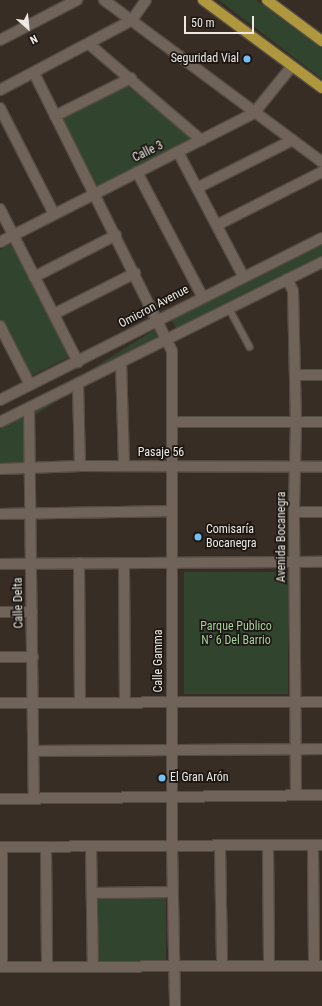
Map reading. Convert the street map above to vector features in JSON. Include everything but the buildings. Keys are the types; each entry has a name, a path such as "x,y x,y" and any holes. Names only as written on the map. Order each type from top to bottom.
{"main road":[{"path":"204,0 322,88"},
{"path":"267,0 322,41"}],"street":[{"path":"0,40 76,0"},
{"path":"104,0 254,114 322,162"},
{"path":"0,90 132,20 146,0"},
{"path":"89,44 131,78 201,140"},
{"name":"Calle 3","path":"0,242 254,114 292,66"},
{"name":"Calle Gamma","path":"34,73 135,273 172,351 172,846 174,1006"},
{"path":"55,116 131,78"},
{"path":"0,108 54,214"},
{"path":"197,188 292,140"},
{"path":"178,152 243,276"},
{"path":"137,172 202,296"},
{"path":"217,225 322,172"},
{"path":"0,209 78,362"},
{"path":"34,277 116,235"},
{"name":"Omicron Avenue","path":"0,400 78,362 202,296 322,238"},
{"path":"0,422 78,385 322,262"},
{"path":"54,314 135,273"},
{"name":"Avenida Bocanegra","path":"287,279 293,291 296,422 294,467 296,796"},
{"path":"0,326 30,385"},
{"path":"121,362 124,466"},
{"path":"295,375 322,375"},
{"path":"78,385 80,466"},
{"name":"Calle Delta","path":"29,408 34,797"},
{"path":"173,422 322,422"},
{"name":"Pasaje 56","path":"0,469 80,466 322,467"},
{"path":"0,514 172,511"},
{"path":"294,512 322,512"},
{"path":"0,564 322,562"},
{"path":"79,563 80,703"},
{"path":"124,563 125,703"},
{"path":"0,612 32,612"},
{"path":"0,657 32,657"},
{"path":"0,703 322,702"},
{"path":"34,750 322,749"},
{"path":"0,799 34,797 172,798 322,795"},
{"path":"318,845 318,966 1,967 1,847 172,846 318,845"},
{"path":"91,846 93,967"},
{"path":"220,846 222,966"},
{"path":"268,846 269,966"},
{"path":"46,847 47,967"},
{"path":"92,893 173,892"}],"lane":[{"path":"229,308 250,347"}],"green space":[{"path":"219,0 256,0 322,48 322,79"},
{"path":"127,86 197,140 97,191 59,119"},
{"path":"8,244 14,245 71,356 29,377 0,320 0,249"},
{"path":"322,244 322,256 177,330 171,319"},
{"path":"154,330 159,338 13,429 8,421"},
{"path":"23,417 26,424 27,466 0,468 0,428"},
{"name":"Parque Publico N° 6 Del Barrio","path":"184,572 288,572 288,694 184,694"},
{"path":"93,895 166,895 166,963 93,963"}],"place":[{"name":"Seguridad Vial","path":"247,59"},
{"name":"Comisaría Bocanegra","path":"198,537"},
{"name":"El Gran Arón","path":"162,778"}]}
